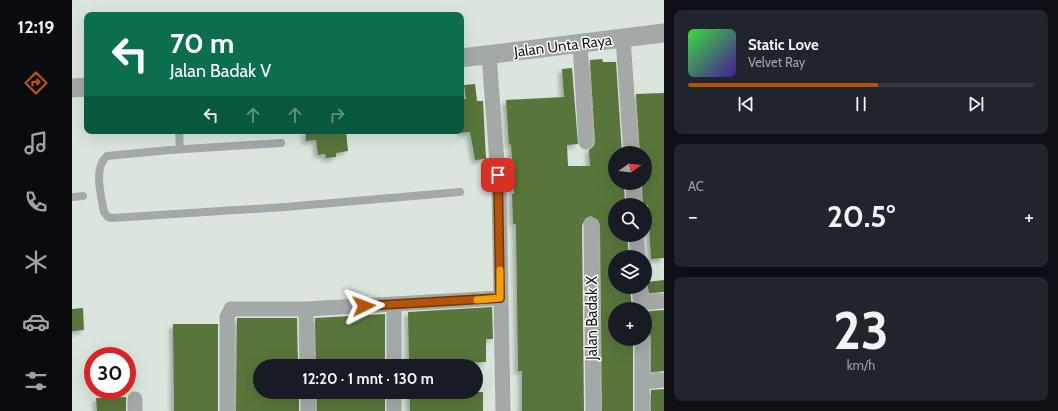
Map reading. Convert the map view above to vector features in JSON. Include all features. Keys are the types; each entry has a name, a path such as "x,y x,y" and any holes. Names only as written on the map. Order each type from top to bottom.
{"street":[{"name":"Jalan Unta Raya","path":"464,58 580,45 664,33"},
{"path":"623,38 631,146"},
{"path":"580,45 586,142"},
{"path":"488,55 499,190 503,411"},
{"path":"72,88 84,87"},
{"name":"Jalan Badak X","path":"592,225 593,411"},
{"path":"228,411 227,317 229,310 238,308 306,309 500,298"},
{"path":"652,304 664,301"},
{"path":"394,304 394,359"},
{"path":"306,309 307,359"},
{"path":"642,346 642,411"},
{"path":"643,382 664,380"},
{"path":"308,399 308,411"},
{"path":"394,399 394,411"}],"lane":[{"path":"179,134 180,149"},
{"path":"281,143 112,155 103,159 99,171 106,214 112,218 285,207 460,192"},
{"path":"72,197 83,196"}],"building":[{"path":"602,59 603,62 616,62 622,146 608,146 608,190 624,190 625,198 608,198 608,242 628,242 628,250 608,250 608,294 631,294 631,302 608,302 608,346 633,346 633,411 602,411 600,225 598,220 591,216 586,218 582,225 584,411 522,411 522,371 518,371 516,224 513,224 512,194 514,194 511,144 509,145 506,100 564,97 562,69 572,68 578,144 567,145 568,166 590,166 589,150 594,146 595,141 590,60"},
{"path":"475,84 477,101 483,101 486,159 475,160 470,132 464,133 464,99 466,99 464,85"},
{"path":"664,93 664,258 652,259 650,242 652,242 652,198 643,198 642,190 652,190 652,146 640,146 636,94"},
{"path":"305,134 346,134 348,151 336,153 336,157 326,158 325,154 318,155 316,140 306,141"},
{"path":"664,280 664,292 652,293 652,281"},
{"path":"492,307 493,339 486,339 486,362 483,362 483,359 409,359 408,312"},
{"path":"83,308 84,330 72,331 72,309"},
{"path":"664,310 664,371 651,372 652,311"},
{"path":"385,314 385,359 316,359 315,318"},
{"path":"237,318 297,318 298,359 253,359 253,399 299,399 299,411 236,411"},
{"path":"173,324 218,324 218,411 174,411"},
{"path":"664,389 664,411 651,411 651,390"},
{"path":"96,399 126,399 126,411 97,411"},
{"path":"317,399 385,399 385,411 317,411"},
{"path":"410,399 483,399 483,411 410,411"}],"slow traffic":[{"path":"477,300 500,298 500,270"}],"route":[{"path":"364,306 500,298 498,175"}]}
